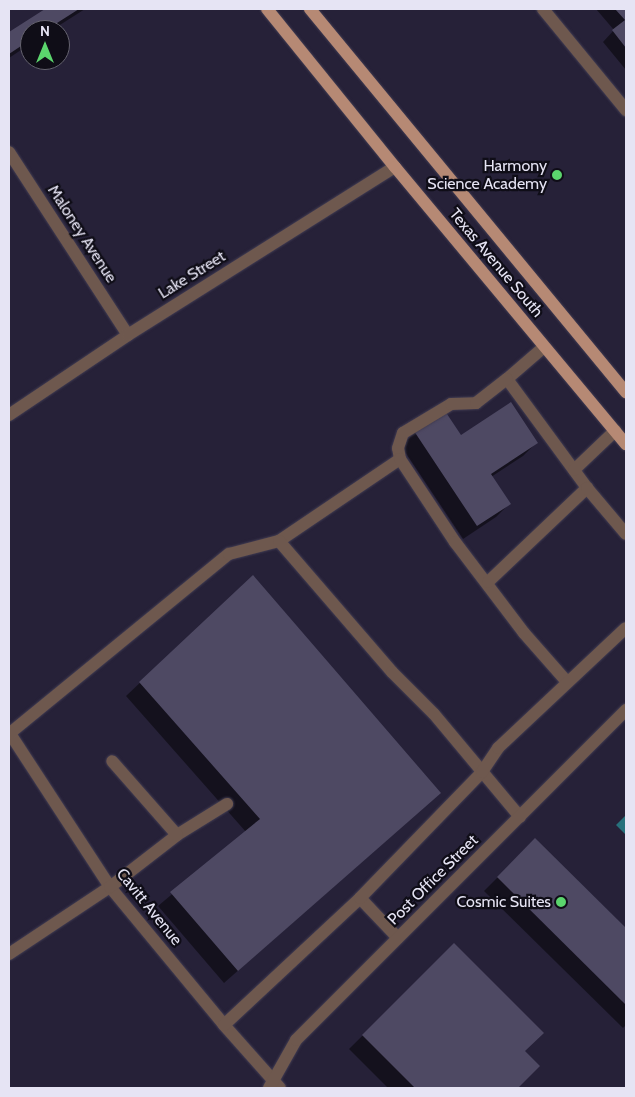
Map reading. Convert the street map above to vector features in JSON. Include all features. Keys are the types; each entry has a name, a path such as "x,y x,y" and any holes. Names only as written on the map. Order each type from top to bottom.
{"main road":[{"name":"Texas Avenue South","path":"267,9 395,167 626,444"},
{"name":"Texas Avenue South","path":"310,9 626,393"}],"street":[{"path":"542,9 626,110"},
{"name":"Maloney Avenue","path":"9,152 128,335"},
{"name":"Lake Street","path":"9,415 128,335 395,167"},
{"path":"544,347 476,403 451,404 403,433 398,448 400,459 455,542 488,582 524,633 567,682"},
{"path":"507,379 587,488 626,534"},
{"path":"574,470 615,431"},
{"path":"9,733 229,554 279,542 400,459"},
{"path":"488,582 587,488"},
{"path":"279,542 392,672 434,714 520,817"},
{"path":"224,1026 360,898 482,772 498,748 626,628"},
{"name":"Post Office Street","path":"274,1086 296,1040 626,710"},
{"name":"Cavitt Avenue","path":"9,733 110,887 274,1086"},
{"path":"112,761 177,835"},
{"path":"9,954 110,887 177,835 227,804"},
{"path":"360,898 398,938"}],"shaded area":[{"path":"626,815 626,835 616,825"}],"building":[{"path":"45,9 79,9 62,20 28,20"},
{"path":"615,9 626,9 626,48 612,30 625,20"},
{"path":"20,25 20,47 9,54 9,32"},
{"path":"511,402 538,443 491,474 511,504 477,526 414,431 445,411 461,435"},
{"path":"253,575 441,793 238,971 170,892 260,819 139,682"},
{"name":"Cosmic Suites","path":"535,838 626,928 626,1005 497,877"},
{"path":"454,943 544,1033 525,1051 540,1066 518,1088 415,1088 362,1035"}],"place":[{"name":"Harmony Science Academy","path":"557,175"},
{"name":"Cosmic Suites","path":"561,902"}]}
